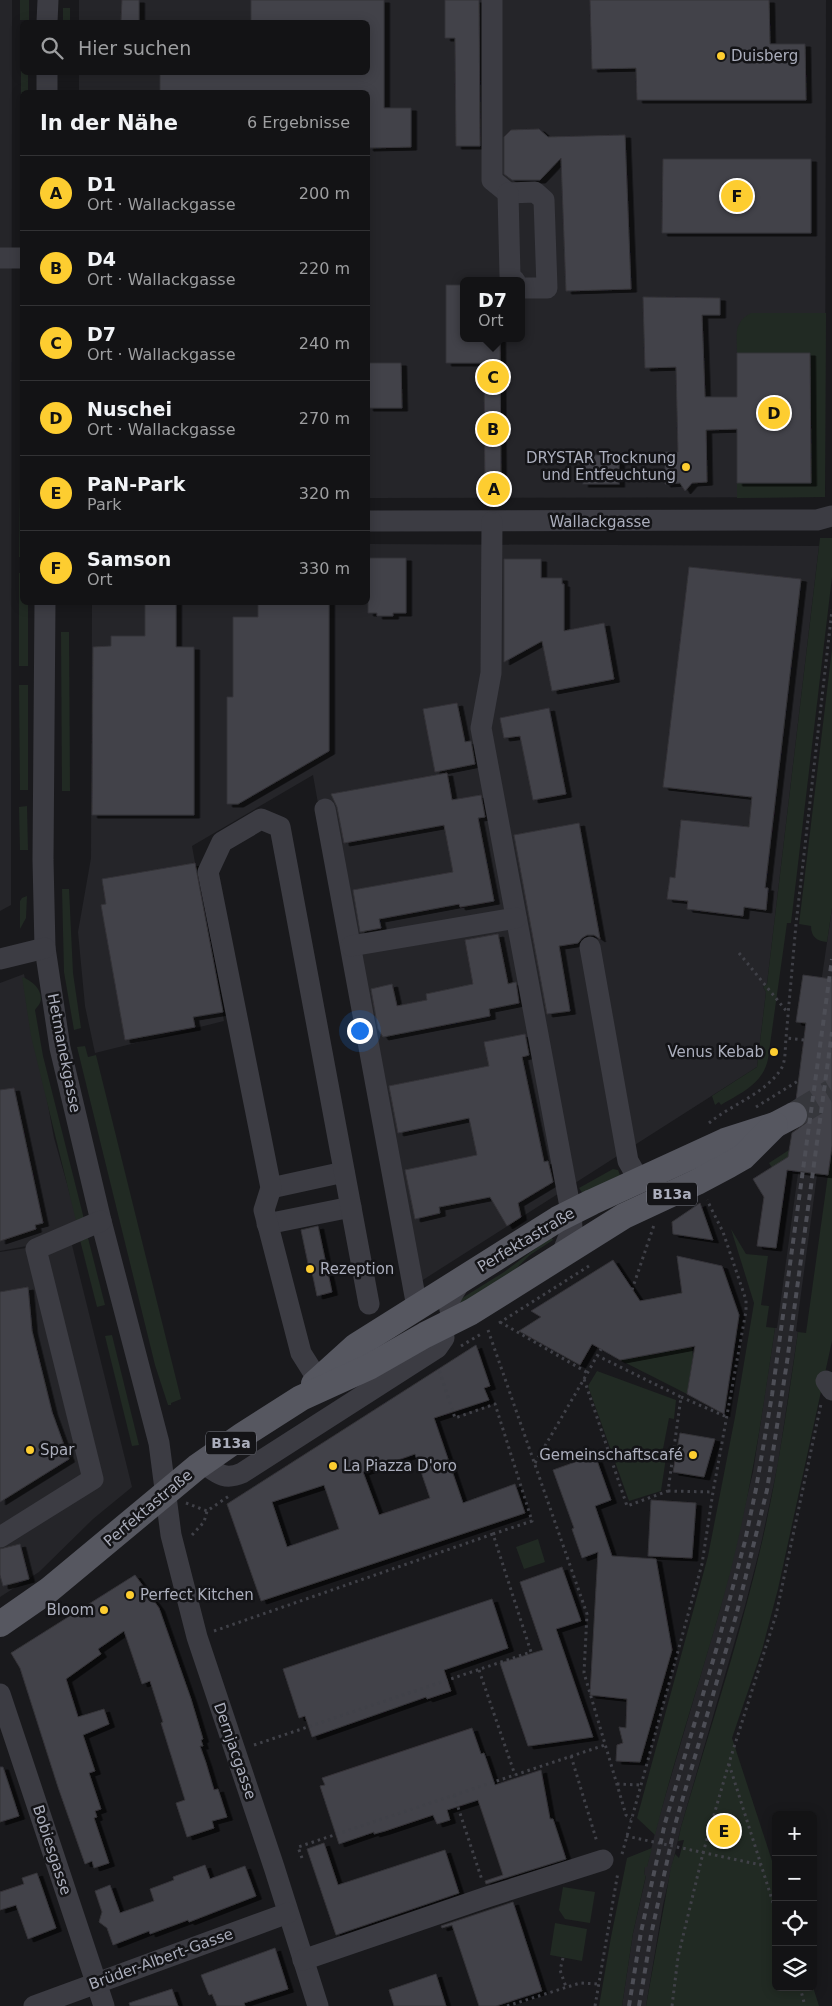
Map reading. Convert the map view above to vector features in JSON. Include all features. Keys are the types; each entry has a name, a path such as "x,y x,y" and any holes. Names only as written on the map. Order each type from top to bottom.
{"main road":[{"name":"Perfektastraße","path":"0,1624 40,1597 73,1571 203,1463 310,1389 356,1346 539,1230 571,1212 725,1141 785,1120 730,1165 624,1216 471,1312 369,1367 310,1389"}],"street":[{"path":"48,0 48,20"},
{"path":"492,0 492,180 508,193 535,192 544,200 547,288 525,288"},
{"path":"47,75 47,90"},
{"path":"508,193 511,277"},
{"path":"0,258 20,258"},
{"name":"Wallackgasse","path":"370,521 817,520 832,516"},
{"path":"492,522 491,673 481,728 571,1212 572,1228 562,1254"},
{"name":"Hetmanekgasse","path":"45,605 43,860 45,948 60,1048 101,1221 159,1443 165,1494"},
{"path":"325,809 417,1307"},
{"path":"310,1389 264,1210 271,1188 208,872 222,842 261,819 280,827 369,1304"},
{"path":"351,946 516,918"},
{"path":"590,947 628,1161 639,1180"},
{"path":"0,959 45,948"},
{"path":"271,1188 344,1172"},
{"path":"267,1224 351,1207"},
{"path":"0,1537 93,1479 36,1249 101,1221"},
{"path":"203,1463 221,1477 242,1473 437,1348 444,1338 449,1324 448,1305 464,1277"},
{"name":"Dernjacgasse","path":"165,1494 174,1550 197,1637 318,2006"},
{"name":"Bobiesgasse","path":"0,1694 104,2006"},
{"path":"303,1960 603,1860"},
{"name":"Brüder-Albert-Gasse","path":"34,2006 288,1913"}],"path":[{"path":"708,1124 719,1115 763,1088 782,1068 796,924 832,610"},
{"path":"739,954 788,1014"},
{"path":"786,1038 804,1040"},
{"path":"762,1104 798,1081"},
{"path":"594,2006 630,1819 702,1564 747,1305 723,1232 704,1195"},
{"path":"632,1290 654,1225"},
{"path":"500,1322 588,1373"},
{"path":"488,1330 587,1614 584,1673 626,1815 630,1819"},
{"path":"534,1464 601,1349"},
{"path":"598,1356 728,1418"},
{"path":"197,1637 532,1521 495,1404 455,1418 437,1364"},
{"path":"584,1379 627,1506 668,1491 713,1492"},
{"path":"672,2005 678,1957 703,1853 778,1608 829,1385"},
{"path":"668,1491 681,1397"},
{"path":"174,1550 188,1540 204,1522 206,1511"},
{"path":"234,1752 531,1652 493,1534"},
{"path":"479,1670 515,1775"},
{"path":"302,1858 298,1847 605,1745"},
{"path":"571,1756 603,1860"},
{"path":"729,1763 772,1901"},
{"path":"617,1784 640,1786"},
{"path":"454,1796 487,1898"},
{"path":"626,1836 761,1865"},
{"path":"563,1958 560,1970 566,1987"},
{"path":"507,2006 583,1982 598,1984"},
{"path":"801,1991 806,2006"}],"shaded area":[{"path":"0,0 12,0 11,905 0,911"},
{"path":"20,0 29,0 29,20 20,20"},
{"path":"79,0 826,0 825,497 370,498 370,90 79,90 79,75 370,75 370,20 79,20"},
{"path":"63,8 70,8 70,20 63,20"},
{"path":"21,75 28,75 28,90 21,90"},
{"path":"751,313 826,313 825,497 737,498 737,483 811,483 810,353 737,353 737,330 741,321"},
{"path":"20,489 20,557 19,557"},
{"path":"820,538 832,538 832,577 791,923 787,923 768,1059 761,1075 750,1087 721,1105 719,1102 715,1105 712,1096 757,1067 766,992 763,987 767,984"},
{"path":"370,544 819,546 767,984 763,987 766,992 757,1067 404,1292 313,775 192,846 224,1021 95,1053 85,1006 78,932 91,858 92,605 370,605"},
{"path":"20,573 20,605 28,605 28,666 19,666"},
{"path":"61,632 69,632 70,791 62,791"},
{"path":"832,649 832,908 827,942 815,938 811,926 799,924"},
{"path":"19,685 28,685 28,790 20,790"},
{"path":"27,806 28,850 20,850 19,807"},
{"path":"62,889 69,889 73,973 81,1028 74,1030 64,972"},
{"path":"27,896 26,918 20,929 20,901"},
{"path":"832,908 832,1064 796,1331 798,1332 778,1464 761,1544 745,1606 681,1827 663,1905 646,2006 622,2006 633,1933 646,1876 644,1875 645,1866 647,1866 658,1821 720,1609 753,1472 775,1328 777,1328 821,1004 818,1004"},
{"path":"24,974 54,1138 79,1226 27,1246 0,1251 0,983"},
{"path":"22,977 35,985 41,995 40,1002 35,1010 43,1056 84,1219 76,1221 31,1036"},
{"path":"85,1046 88,1057 96,1055 181,1399 171,1403 171,1405 168,1405 155,1365 77,1047"},
{"path":"832,1146 832,1341 778,1589 762,1650 732,1738 772,1861 772,1991 814,1991 819,2006 646,2006 671,1867 675,1854 679,1858 684,1840 678,1841 681,1827 734,1649 768,1516 798,1332 806,1333"},
{"path":"789,1150 785,1188 769,1163"},
{"path":"613,1169 618,1170 620,1175 583,1194 579,1188"},
{"path":"731,1229 746,1254 768,1256 761,1305 769,1306 766,1327 775,1328 756,1451 730,1573 655,1835 637,1818 708,1556 735,1417 754,1303"},
{"path":"551,1237 553,1240 530,1255 505,1279 463,1307 459,1300 504,1272"},
{"path":"88,1238 105,1305 97,1307 80,1240"},
{"path":"71,1241 132,1487 93,1519 39,1572 0,1597 0,1252"},
{"path":"112,1335 139,1445 132,1446 105,1336"},
{"path":"692,1347 693,1357 687,1394 620,1360"},
{"path":"597,1371 676,1400 674,1419 669,1418 663,1449 667,1451 661,1491 629,1501 588,1386"},
{"path":"538,1539 545,1562 524,1569 516,1547"},
{"path":"652,1848 647,1867 645,1867 644,1875 646,1875 633,1933 622,2006 599,2006 627,1858"},
{"path":"563,1887 595,1892 590,1923 565,1919 559,1910"},
{"path":"555,1923 587,1929 582,1961 550,1955"}],"building":[{"path":"122,0 139,0 139,20 121,20"},
{"path":"251,0 384,0 384,108 411,108 411,147 370,148 370,90 160,90 160,75 370,75 370,20 251,20"},
{"path":"445,0 479,0 480,146 456,146 455,38 445,38"},
{"name":"Duisberg","path":"590,0 769,0 770,44 805,44 806,100 637,100 636,68 592,69"},
{"path":"539,129 548,137 625,135 631,289 566,291 561,158 540,180 512,180 504,174 504,137 511,130"},
{"path":"663,159 811,159 811,233 662,233"},
{"path":"446,285 460,285 460,342 500,342 501,492 485,492 484,363 446,363"},
{"path":"643,297 720,298 720,315 702,315 705,397 737,397 737,353 810,353 811,483 737,483 737,429 706,430 707,482 692,483 685,491 680,483 665,484 665,452 678,452 676,367 645,368"},
{"path":"370,363 401,363 402,408 370,408"},
{"path":"583,455 619,455 619,484 583,484"},
{"path":"370,558 406,558 406,613 393,613 393,616 377,616 377,613 368,613 368,605 370,605"},
{"path":"504,559 541,559 541,578 562,578 562,584 564,584 564,631 604,623 614,679 552,691 542,641 504,662"},
{"path":"689,567 801,579 765,888 768,888 766,910 744,907 743,916 687,909 688,901 667,899 670,877 675,878 681,820 749,827 752,797 663,787"},
{"path":"145,605 176,605 176,647 194,647 194,815 92,815 93,647 111,646 111,636 145,636"},
{"path":"258,605 329,605 329,751 238,804 227,804 227,697 233,697 233,617 258,617"},
{"path":"457,703 465,742 471,741 475,764 435,772 423,709"},
{"path":"549,708 566,794 533,800 520,736 504,738 500,718"},
{"path":"447,773 452,800 481,795 485,817 478,818 494,901 460,907 459,904 379,919 381,928 360,932 353,890 453,872 444,825 344,843 337,807 331,794"},
{"path":"579,823 600,939 594,935 587,935 578,943 559,946 570,1011 547,1014 514,835"},
{"path":"195,863 223,1012 193,1017 195,1027 125,1040 101,905 106,904 102,879"},
{"path":"498,934 508,984 516,982 519,1003 489,1009 490,1016 383,1037 378,1029 371,989 392,984 397,1006 427,1000 426,994 473,984 465,940"},
{"path":"803,975 832,979 832,1146 828,1175 787,1170 776,1248 757,1246 764,1197 753,1179 788,1157 792,1133 806,1123 809,1116 807,1108 796,1100 806,1023 796,1022"},
{"path":"525,1034 529,1055 522,1057 544,1162 548,1161 553,1182 518,1203 521,1217 507,1226 490,1197 439,1207 440,1213 415,1219 405,1170 477,1155 469,1118 398,1133 389,1086 489,1066 484,1042"},
{"path":"14,1088 43,1223 35,1225 36,1229 0,1241 0,1090"},
{"path":"700,1203 713,1240 673,1234 672,1222"},
{"path":"318,1226 332,1292 317,1296 301,1230"},
{"path":"677,1256 722,1266 739,1315 724,1414 687,1394 695,1346 620,1360 592,1344 580,1365 519,1331 541,1317 531,1311 613,1260 640,1301 682,1293"},
{"path":"28,1287 32,1331 52,1412 69,1459 0,1502 0,1292"},
{"path":"476,1345 490,1386 484,1388 489,1400 434,1418 463,1503 515,1484 525,1513 261,1601 227,1504","holes":["415,1454 430,1498 379,1515 363,1472","324,1485 339,1529 287,1547 272,1502"]},
{"name":"Gemeinschaftscafé","path":"680,1433 715,1439 704,1477 673,1472"},
{"path":"595,1455 611,1500 595,1506 612,1556 656,1559 672,1650 640,1762 616,1761 617,1745 623,1743 619,1727 626,1728 627,1699 590,1695 598,1552 582,1558 572,1529 574,1528 553,1470"},
{"path":"651,1500 696,1503 692,1558 648,1556"},
{"path":"20,1544 29,1579 3,1586 0,1575 0,1549"},
{"path":"562,1567 581,1621 556,1629 593,1737 528,1746 500,1663 543,1650 520,1582"},
{"path":"135,1575 159,1608 191,1699 203,1739 201,1740 203,1746 200,1746 214,1790 218,1789 227,1817 212,1821 214,1828 187,1837 176,1803 185,1800 161,1723 163,1722 150,1681 142,1684 124,1631 98,1649 101,1654 66,1679 78,1717 104,1709 109,1724 83,1735 95,1771 89,1773 101,1809 95,1811 97,1817 94,1818 109,1863 94,1868 92,1861 85,1864 20,1668 11,1653"},
{"path":"492,1599 508,1648 444,1670 451,1691 427,1699 426,1697 312,1737 305,1716 299,1718 283,1669"},
{"path":"472,1728 481,1754 484,1753 495,1785 541,1770 550,1819 553,1819 566,1859 486,1884 485,1881 503,1875 478,1800 447,1810 450,1820 437,1824 433,1815 339,1844 320,1786 325,1785 322,1778"},
{"path":"0,1767 3,1767 19,1816 0,1822"},
{"path":"324,1843 338,1885 445,1850 459,1893 336,1935 307,1849"},
{"path":"205,1865 210,1879 245,1866 256,1896 189,1922 188,1920 150,1934 149,1931 113,1945 107,1928 99,1922 102,1912 95,1891 110,1885 120,1913 154,1901 150,1889 174,1880 173,1877"},
{"path":"37,1873 56,1928 28,1939 16,1905 0,1910 0,1892 24,1884 22,1878"},
{"path":"513,1902 542,1991 496,2006 479,2006 452,1925 442,1928 441,1926"},
{"path":"275,1948 288,1989 244,2003 245,2006 217,2006 212,1994 209,1995 201,1975"},
{"path":"436,1974 446,2006 394,2006 389,1990"},
{"path":"172,1989 178,2006 130,2006 129,2003"}],"tunnel":[{"path":"794,1115 832,1092"}],"railway":[{"path":"629,2006 641,1932 665,1823 717,1647 745,1541 756,1489 772,1395 832,959"},
{"path":"639,2006 651,1935 675,1825 736,1616 767,1490 787,1362 832,1032"}],"place":[{"name":"Duisberg","path":"721,56"},
{"name":"Samson","path":"737,196"},
{"name":"D7","path":"493,377"},
{"name":"Nuschei","path":"774,413"},
{"name":"D4","path":"493,429"},
{"name":"DRYSTAR Trocknung und Entfeuchtung","path":"686,467"},
{"name":"D1","path":"494,489"},
{"name":"Venus Kebab","path":"774,1052"},
{"name":"Rezeption","path":"310,1269"},
{"name":"Spar","path":"30,1450"},
{"name":"Gemeinschaftscafé","path":"693,1455"},
{"name":"La Piazza D'oro","path":"333,1466"},
{"name":"Perfect Kitchen","path":"130,1595"},
{"name":"Bloom","path":"104,1610"},
{"name":"PaN-Park","path":"724,1831"}]}
